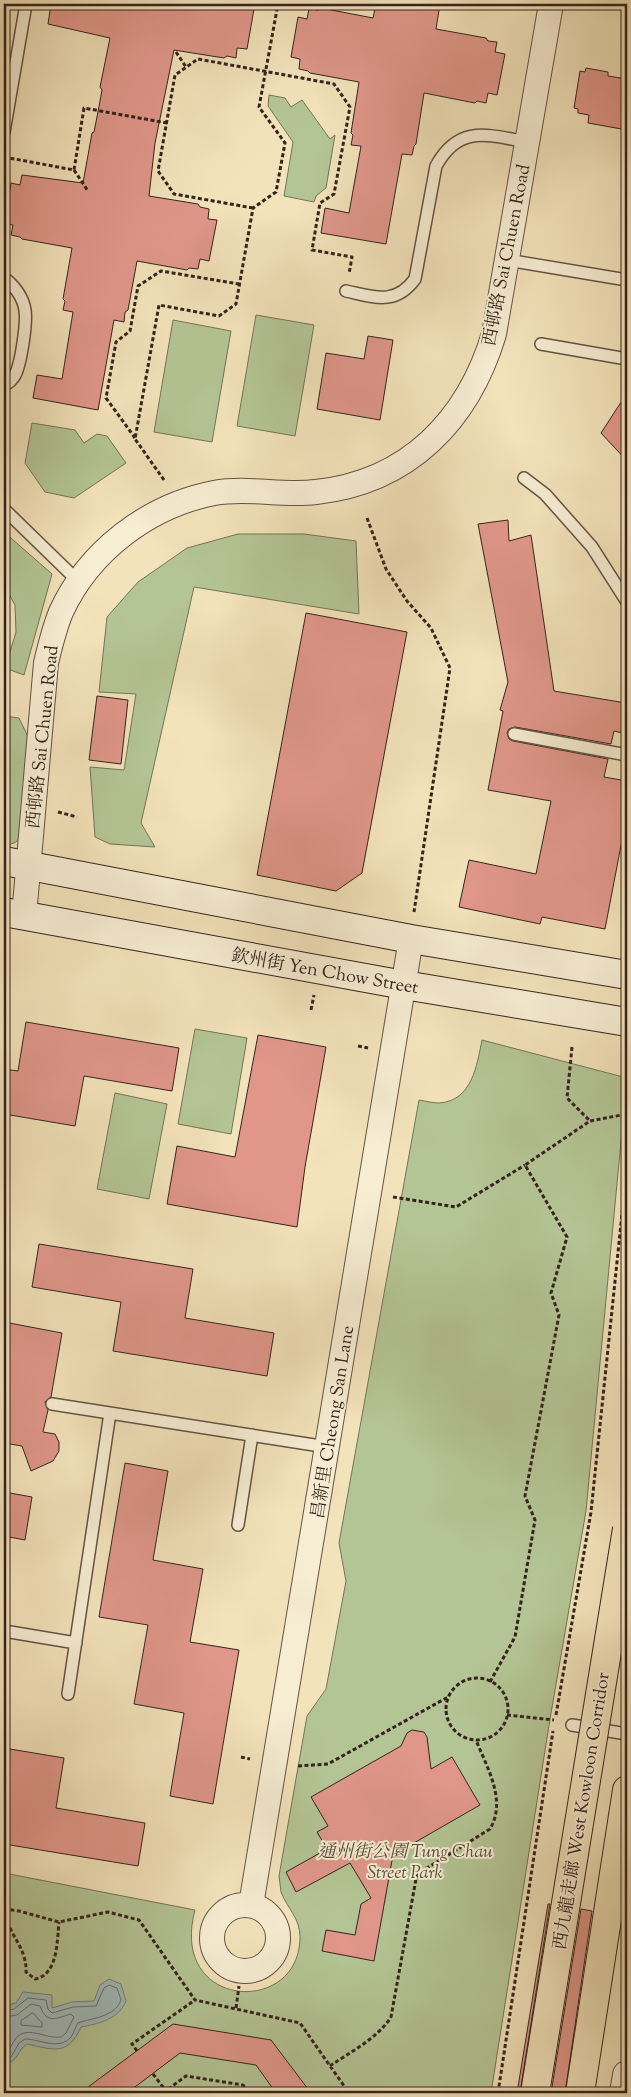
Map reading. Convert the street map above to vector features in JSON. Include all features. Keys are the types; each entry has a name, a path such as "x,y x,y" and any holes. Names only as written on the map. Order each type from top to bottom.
{"highway":[{"name":"西九龍走廊 West Kowloon Corridor","path":"535,2093 627,1529"},
{"path":"580,2093 627,1790"}],"main road":[{"path":"16,863 411,939 627,975"},
{"name":"欽州街 Yen Chow Street","path":"14,914 404,985 627,1022"},
{"path":"624,2093 627,2075"}],"street":[{"name":"西邨路 Sai Chuen Road","path":"14,914 16,863 46,663 52,638 61,613 79,582 107,548 127,531 173,505 214,494 238,491 289,493 340,488 380,474 410,458 430,442 448,424 464,403 477,381 494,334 548,5"},
{"name":"昌新里 Cheong San Lane","path":"251,1905 411,939"}],"lane":[{"path":"4,132 26,4"},
{"path":"346,291 386,298 398,296 408,289 415,279 418,267 436,166 443,153 453,143 466,137 481,134 527,142"},
{"path":"507,260 627,280"},
{"path":"4,278 21,298 26,318 17,370 8,384 4,385"},
{"path":"541,344 627,359"},
{"path":"524,478 545,494 592,547 627,602"},
{"path":"4,509 79,582"},
{"path":"514,734 627,755"},
{"path":"52,1404 328,1447"},
{"path":"68,1694 110,1413"},
{"path":"238,1526 252,1435"},
{"path":"4,1631 76,1642"},
{"path":"572,1725 627,1734"}],"path":[{"path":"278,4 266,71 259,108 285,143 276,192 253,208 174,194 158,171 175,75 198,59 266,71 334,84 350,107 334,194 320,203 312,250 352,257 346,291"},
{"path":"334,4 346,6 349,4"},
{"path":"176,52 186,67"},
{"path":"88,191 74,170 84,108 167,123"},
{"path":"4,157 74,170"},
{"path":"135,439 159,305 219,316 236,304 253,208"},
{"path":"164,480 106,398 116,342 130,332 138,286 160,271 240,284"},
{"path":"367,518 386,569 408,601 431,628 450,668 414,913"},
{"path":"572,1047 567,1098 590,1121"},
{"path":"392,1197 456,1206 525,1165 590,1121 624,1113 627,1114"},
{"path":"490,1682 515,1637 535,1520 525,1496 559,1315 551,1293 567,1237 525,1165"},
{"path":"498,2093 555,1720 591,1512 627,1166"},
{"path":"481,1678 490,1682 501,1690 506,1702 507,1715 503,1725 490,1737 476,1740 459,1735 451,1726 446,1715 448,1697 461,1682 481,1678"},
{"path":"298,1766 328,1764 448,1697"},
{"path":"507,1715 550,1719"},
{"path":"330,2066 385,2027 391,2018 416,1879 419,1873 490,1829 495,1820 496,1790 476,1740"},
{"path":"59,1922 51,1968 43,1977 34,1979 26,1972 23,1950 6,1922 4,1909 19,1911 59,1922 108,1912 139,1920 195,2000 300,2023 349,2093"},
{"path":"236,2008 239,1986"},
{"path":"137,2051 132,2044 195,2000"},
{"path":"153,2074 164,2092 186,2076 244,2085 250,2093"}],"green space":[{"path":"269,95 285,98 291,107 302,100 330,139 335,135 326,188 316,196 314,202 284,196 293,142 268,106"},
{"path":"256,315 314,325 295,436 237,426"},
{"path":"173,320 231,331 212,442 154,432"},
{"path":"32,423 75,430 84,443 97,434 107,436 126,463 74,498 45,492 25,463"},
{"path":"4,532 52,574 24,675 5,668 16,632 15,605 4,585"},
{"path":"238,534 304,534 356,541 359,614 194,587 141,823 155,847 110,844 95,837 90,767 124,770 136,694 99,692 107,617 138,582 187,548"},
{"path":"4,716 19,718 34,749 21,836 16,842 4,847"},
{"path":"195,1029 247,1038 231,1134 178,1124"},
{"name":"通州街公園 Tung Chau Street Park","path":"482,1040 627,1078 586,1511 550,1719 491,2093 4,2093 4,1873 195,1910 192,1943 200,1968 216,1984 237,1991 260,1990 280,1981 294,1963 300,1937 298,1924 281,1892 279,1876 307,1716 326,1689 346,1581 339,1543 419,1100 439,1103 450,1101 459,1096 471,1080"},
{"path":"115,1093 167,1104 149,1199 97,1189"}],"water":[{"path":"109,1979 121,1984 126,2001 118,2012 107,2020 81,2027 71,2043 65,2047 53,2049 27,2044 13,2061 4,2064 4,2006 16,2003 23,1992 52,1995 52,2008 72,2002 94,2001 100,1985"}],"building":[{"path":"51,4 245,4 245,7 254,9 247,49 237,48 236,58 227,56 224,58 174,50 155,143 149,196 198,204 200,207 209,209 208,219 217,220 209,261 200,259 198,269 189,268 187,270 137,261 124,322 114,320 98,410 33,398 37,375 62,379 73,312 63,310 65,301 63,299 72,248 22,239 11,235 13,225 4,224 11,183 20,185 22,175 83,183 92,133 94,132 102,90 100,87 110,38 48,24"},
{"path":"376,4 440,4 436,29 486,38 488,41 497,42 495,52 505,54 497,95 488,93 486,103 477,101 475,103 424,93 416,144 412,155 402,154 386,244 321,233 325,208 349,213 361,146 351,145 353,135 351,133 359,82 310,73 299,69 300,59 291,57 298,17 307,19 309,9 318,10 321,8 373,18"},
{"path":"586,68 608,72 608,76 627,79 627,130 588,123 589,115 578,113 578,109 574,108 580,71 585,72"},
{"path":"368,336 393,340 380,420 317,409 326,353 364,359"},
{"path":"627,393 627,461 601,433"},
{"path":"508,520 509,541 531,535 554,691 626,703 622,733 614,731 611,744 515,727 509,729 507,733 509,739 513,741 608,759 604,777 627,781 627,814 605,929 542,917 540,924 459,907 469,860 536,874 551,801 488,790 503,711 500,710 508,682 478,524"},
{"path":"306,613 407,632 362,873 336,891 257,875"},
{"path":"97,696 128,700 121,764 89,760"},
{"path":"26,1022 179,1048 172,1091 84,1076 75,1126 4,1114 4,1069 18,1071"},
{"path":"258,1035 326,1047 305,1167 297,1227 167,1204 177,1146 235,1157"},
{"path":"39,1244 193,1269 185,1318 274,1333 267,1376 113,1351 121,1302 32,1287"},
{"path":"4,1322 62,1333 51,1397 45,1402 48,1410 43,1432 55,1434 59,1442 59,1451 53,1461 31,1471 22,1446 4,1443"},
{"path":"125,1463 168,1471 153,1560 203,1569 190,1642 239,1650 213,1804 170,1796 184,1713 134,1704 148,1625 99,1617"},
{"path":"4,1492 32,1497 25,1540 4,1536"},
{"path":"412,1730 424,1732 427,1737 431,1769 452,1757 480,1805 393,1855 374,1961 322,1951 326,1930 355,1935 361,1904 371,1898 350,1863 296,1892 286,1872 327,1849 317,1832 328,1826 311,1797 401,1746 407,1733"},
{"path":"4,1748 64,1758 56,1808 145,1823 138,1866 4,1844"},
{"path":"548,1904 550,1904 520,2093 517,2093"},
{"path":"581,1909 592,1911 565,2093 551,2093"},
{"path":"173,2024 271,2040 311,2093 276,2093 256,2065 180,2053 127,2093 80,2093"}]}
